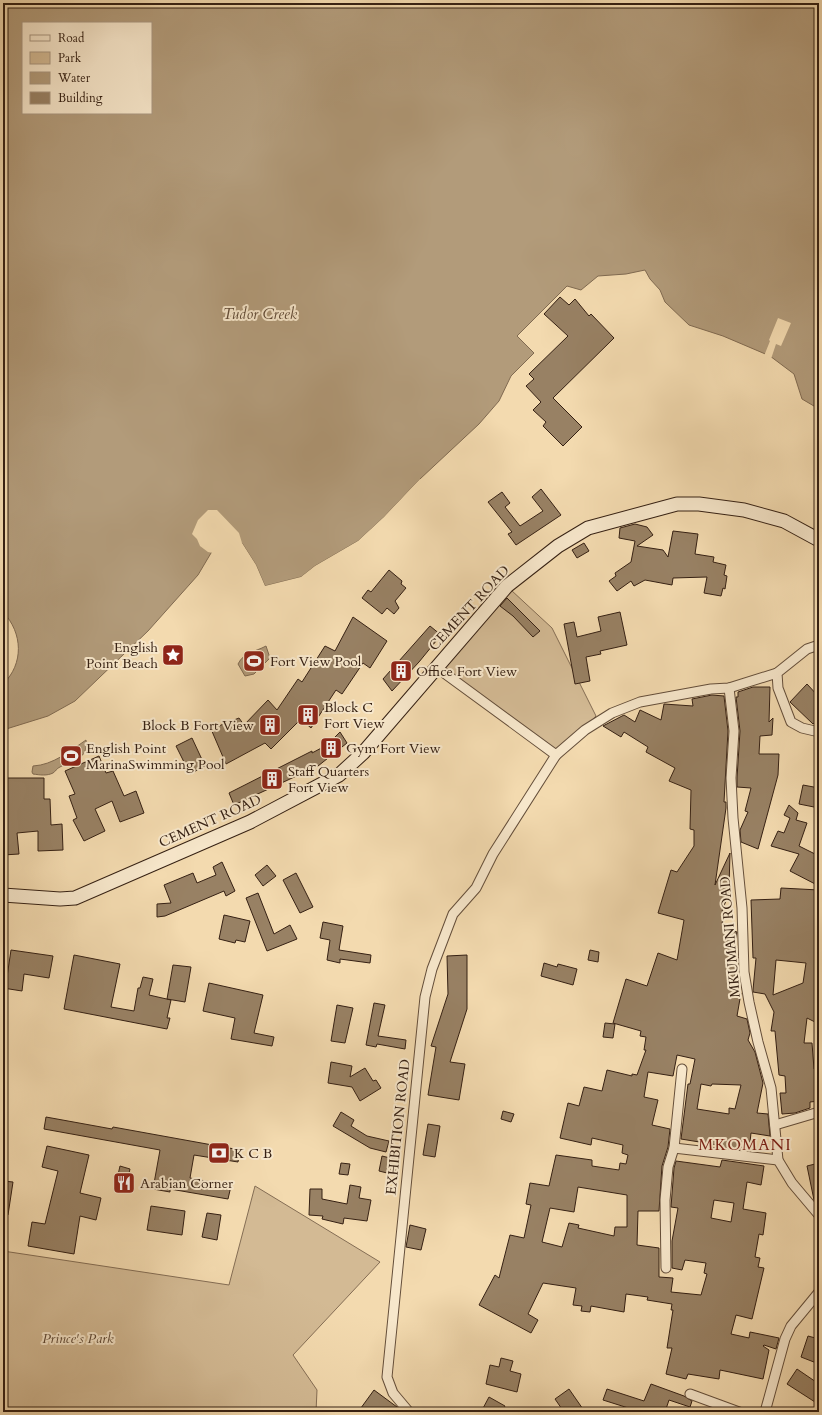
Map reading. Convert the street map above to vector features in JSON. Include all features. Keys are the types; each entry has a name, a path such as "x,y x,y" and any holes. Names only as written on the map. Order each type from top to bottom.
{"main road":[{"name":"CEMENT ROAD","path":"3,895 60,899 75,898 250,822 339,775 363,753 507,586 558,546 592,526 677,504 699,504 744,510 784,521 819,540"}],"street":[{"path":"819,645 807,649 777,673 778,688 791,722 802,728 819,732"},
{"path":"436,667 556,755"},
{"name":"EXHIBITION ROAD","path":"409,1412 393,1393 387,1377 387,1372 425,998 432,970 453,914 476,888 494,854 556,755 585,730 612,713 640,702 711,689 729,688 777,673"},
{"name":"MKUMANI ROAD","path":"729,688 734,731 731,778 733,818 742,908 744,972 758,1042 771,1088 778,1160 792,1183 819,1215"},
{"path":"666,1268 665,1200 668,1167 674,1148 682,1069"},
{"path":"774,1125 819,1112"},
{"path":"674,1148 778,1160"},
{"path":"765,1412 785,1339 791,1326 819,1292"},
{"path":"690,1394 739,1412"}],"green space":[{"path":"511,590 552,628 596,716 556,755 438,665"},
{"name":"Prince's Park","path":"255,1186 380,1262 293,1355 317,1390 316,1412 3,1412 3,1251 229,1285"}],"water":[{"name":"Tudor Creek","path":"3,3 819,3 819,409 802,399 794,374 770,356 723,336 689,325 665,302 660,290 650,279 645,270 626,274 598,276 581,290 567,286 517,336 534,353 511,376 499,401 479,424 420,479 384,517 358,541 315,566 301,577 265,586 256,565 242,543 214,548 198,575 148,631 75,701 48,716 3,730 3,684 10,676 18,658 17,639 10,620 3,612"},
{"name":"Fort View Pool","path":"266,646 270,658 254,674 245,676 238,664 240,660 243,657"},
{"name":"English Point MarinaSwimming Pool","path":"86,740 85,752 79,758 59,768 51,774 33,774 33,766 54,760"}],"pier":[{"path":"778,318 791,323 781,346 776,344 771,359 764,356"},
{"path":"420,479 421,480 385,519 359,543 317,567 302,579 266,588 263,587 254,566 241,546 226,550 215,550 213,553 208,552 200,546 197,539 192,534 198,520 208,510 217,510 239,533 242,543 256,565 265,586 301,577 315,566 358,541 384,517"}],"building":[{"path":"560,297 569,305 575,299 589,316 591,314 614,338 553,398 582,427 563,446 543,426 546,422 533,410 541,402 526,386 534,379 529,374 568,336 544,314"},
{"path":"541,489 561,515 516,545 508,534 512,532 488,502 502,492 510,503 505,507 520,526 543,511 532,497"},
{"path":"635,524 647,527 653,535 637,546 663,550 668,557 673,531 698,534 695,554 714,557 713,562 726,565 724,575 727,576 725,589 723,588 721,596 704,593 707,577 673,578 672,585 645,580 634,586 631,581 617,591 609,581 616,576 615,573 631,562 635,541 619,538 620,528"},
{"path":"584,543 589,551 577,558 572,550"},
{"path":"389,570 402,581 401,584 406,588 395,601 399,608 394,614 387,608 382,614 362,598 368,590 371,592"},
{"path":"507,598 540,631 533,637 513,616 500,606"},
{"path":"620,612 627,645 600,651 601,654 586,657 590,681 575,684 564,624 574,622 577,637 601,631 598,617"},
{"path":"353,617 387,641 370,668 363,663 342,694 336,690 311,728 301,719 271,749 265,743 226,764 211,729 239,718 244,725 268,700 277,710 298,679 302,682 325,646 335,651"},
{"path":"430,626 441,635 419,662 392,691 383,679"},
{"path":"807,684 819,697 819,718 813,724 790,702"},
{"path":"753,687 770,687 769,722 773,718 772,735 760,736 759,754 779,754 778,775 758,849 741,842 740,830 748,812 745,811 751,788 737,787 740,731 736,697 738,697 738,692"},
{"path":"712,695 724,696 728,731 724,802 726,802 726,808 715,885 730,853 729,888 731,888 722,911 727,912 722,923 726,924 726,929 737,932 732,960 737,961 732,991 741,993 737,1016 747,1019 750,1033 748,1040 755,1052 763,1083 757,1113 768,1114 770,1136 751,1133 749,1151 724,1148 724,1146 681,1139 688,1084 690,1084 695,1059 677,1055 673,1076 648,1072 644,1097 658,1100 652,1125 670,1129 668,1147 662,1166 659,1211 638,1211 637,1245 659,1248 659,1277 673,1278 671,1292 701,1295 707,1274 704,1273 706,1263 685,1260 682,1270 672,1268 672,1241 678,1208 671,1207 674,1168 676,1161 720,1167 722,1160 764,1166 761,1185 747,1182 743,1209 766,1213 763,1235 759,1234 755,1257 760,1258 758,1267 764,1268 752,1319 736,1315 731,1334 749,1338 750,1332 779,1338 776,1349 763,1346 769,1350 763,1379 720,1370 719,1379 688,1374 686,1379 666,1374 672,1348 667,1348 673,1310 671,1310 672,1304 647,1300 648,1297 626,1294 624,1312 591,1306 590,1312 581,1311 582,1306 573,1305 576,1288 543,1283 528,1314 538,1320 531,1333 479,1305 495,1275 499,1278 510,1235 524,1238 531,1205 526,1204 530,1183 549,1186 556,1155 592,1160 592,1166 619,1170 620,1163 626,1164 628,1155 622,1153 623,1145 592,1138 591,1145 560,1138 568,1103 579,1106 584,1087 602,1091 607,1070 632,1076 632,1074 637,1075 646,1050 644,1050 646,1037 640,1036 641,1031 613,1023 626,979 647,986 658,953 677,960 684,920 658,913 671,870 677,872 694,846 694,830 690,829 691,790 669,781 675,768 646,752 648,747 624,732 621,737 603,726 624,715 635,722 640,710 661,720 664,704 693,706 692,699","holes":["701,1084 711,1086 712,1084 741,1085 735,1109 729,1108 729,1114 697,1109","578,1187 627,1195 627,1227 615,1227 614,1236 578,1228 579,1225 569,1223 562,1247 542,1242 550,1208 574,1212","714,1200 734,1203 731,1222 711,1218"]},
{"name":"Staff Quarters Fort View","path":"340,732 347,743 318,766 234,805 229,793 312,751 312,753 327,745"},
{"path":"192,738 205,766 190,774 176,746"},
{"path":"99,756 106,773 113,771 124,796 136,791 144,813 120,822 112,801 95,809 105,831 84,841 73,820 77,818 69,796 75,794 65,771"},
{"path":"5,778 44,778 44,799 50,799 51,825 62,824 63,850 38,851 38,831 17,833 19,854 3,855 3,800 5,800"},
{"path":"803,785 819,788 819,808 799,804"},
{"path":"789,805 798,813 796,820 807,823 799,846 819,856 819,886 790,871 799,854 771,846 778,831 784,833 790,818 784,815"},
{"path":"222,862 235,891 226,896 224,891 165,916 157,917 157,904 171,903 164,885 193,873 197,883 216,875 213,867"},
{"path":"267,865 276,876 263,886 255,875"},
{"path":"296,873 313,907 300,913 283,880"},
{"path":"781,888 819,890 819,1024 807,1018 804,1043 812,1043 814,1069 819,1069 819,1101 810,1102 810,1108 795,1113 782,1114 780,1093 786,1093 785,1076 779,1075 775,1031 771,1031 774,1012 765,994 753,992 756,958 753,958 751,900 780,899","holes":["776,960 806,963 803,983 773,995"]},
{"path":"258,893 274,934 290,925 297,939 267,951 246,898"},
{"path":"224,915 250,921 245,942 236,940 235,943 219,939"},
{"path":"323,922 343,926 339,950 371,955 370,963 340,959 340,963 327,960 330,940 320,938"},
{"path":"11,950 53,956 49,978 24,974 22,991 3,988 3,976 7,977"},
{"path":"590,950 599,952 598,962 588,960"},
{"path":"74,955 120,964 111,1007 134,1011 138,988 140,988 143,977 153,979 149,995 171,1000 167,1018 170,1018 167,1029 64,1009"},
{"path":"467,955 467,1009 450,1062 465,1064 459,1100 428,1095 436,1047 431,1046 448,994 447,956"},
{"path":"544,963 557,967 558,964 577,969 573,985 541,976"},
{"path":"173,965 191,967 185,1002 167,999"},
{"path":"209,983 263,995 254,1033 274,1037 272,1046 231,1039 235,1018 203,1011"},
{"path":"374,1003 385,1005 378,1036 406,1040 405,1049 377,1044 376,1047 366,1045"},
{"path":"337,1005 353,1008 345,1043 331,1041"},
{"path":"605,1023 615,1024 613,1038 603,1037"},
{"path":"331,1062 352,1066 350,1077 365,1068 373,1081 376,1080 381,1088 360,1101 352,1087 328,1083"},
{"path":"503,1111 514,1114 511,1122 501,1119"},
{"path":"341,1112 354,1120 351,1126 367,1136 389,1141 386,1152 370,1148 333,1126"},
{"path":"46,1117 112,1129 113,1127 240,1150 238,1162 194,1155 190,1178 231,1186 228,1199 170,1189 170,1192 153,1189 160,1150 44,1129"},
{"path":"428,1124 440,1126 435,1157 423,1155"},
{"path":"47,1146 89,1155 80,1193 101,1198 96,1220 80,1216 74,1254 28,1246 32,1222 45,1224 58,1171 42,1167"},
{"path":"382,1156 398,1160 395,1175 379,1171"},
{"path":"341,1163 350,1164 348,1175 339,1174"},
{"path":"819,1163 818,1204 814,1200 807,1166"},
{"name":"Arabian Corner","path":"120,1166 130,1169 128,1177 134,1178 130,1191 115,1188"},
{"path":"3,1181 13,1182 8,1215 3,1215"},
{"path":"350,1185 361,1187 359,1198 371,1200 367,1221 344,1218 343,1224 322,1219 323,1216 309,1215 310,1189 322,1189 322,1199 347,1204"},
{"path":"151,1206 185,1211 182,1235 147,1230"},
{"path":"207,1213 221,1215 217,1240 202,1237"},
{"path":"410,1225 426,1229 421,1250 406,1247"},
{"path":"808,1336 819,1339 819,1364 801,1357"},
{"path":"501,1358 513,1361 510,1371 521,1374 517,1392 486,1384 490,1365 499,1367"},
{"path":"797,1369 819,1384 819,1396 815,1402 787,1384"},
{"path":"651,1384 684,1396 692,1401 690,1407 669,1400 665,1412 641,1412 603,1400 607,1389 644,1401"},
{"path":"569,1389 585,1412 564,1412 555,1399"},
{"path":"374,1390 397,1407 401,1412 358,1412"},
{"path":"489,1397 505,1406 502,1412 481,1412"}],"place":[{"name":"English Point Beach","path":"173,655"},
{"name":"Fort View Pool","path":"254,661"},
{"name":"Office Fort View","path":"401,671"},
{"name":"Block C Fort View","path":"308,715"},
{"name":"Block B Fort View","path":"270,725"},
{"name":"Gym Fort View","path":"331,748"},
{"name":"English Point MarinaSwimming Pool","path":"71,756"},
{"name":"Staff Quarters Fort View","path":"272,779"},
{"name":"K C B","path":"219,1153"},
{"name":"Arabian Corner","path":"124,1183"}],"district":[{"name":"MKOMANI","path":"745,1145"}]}
